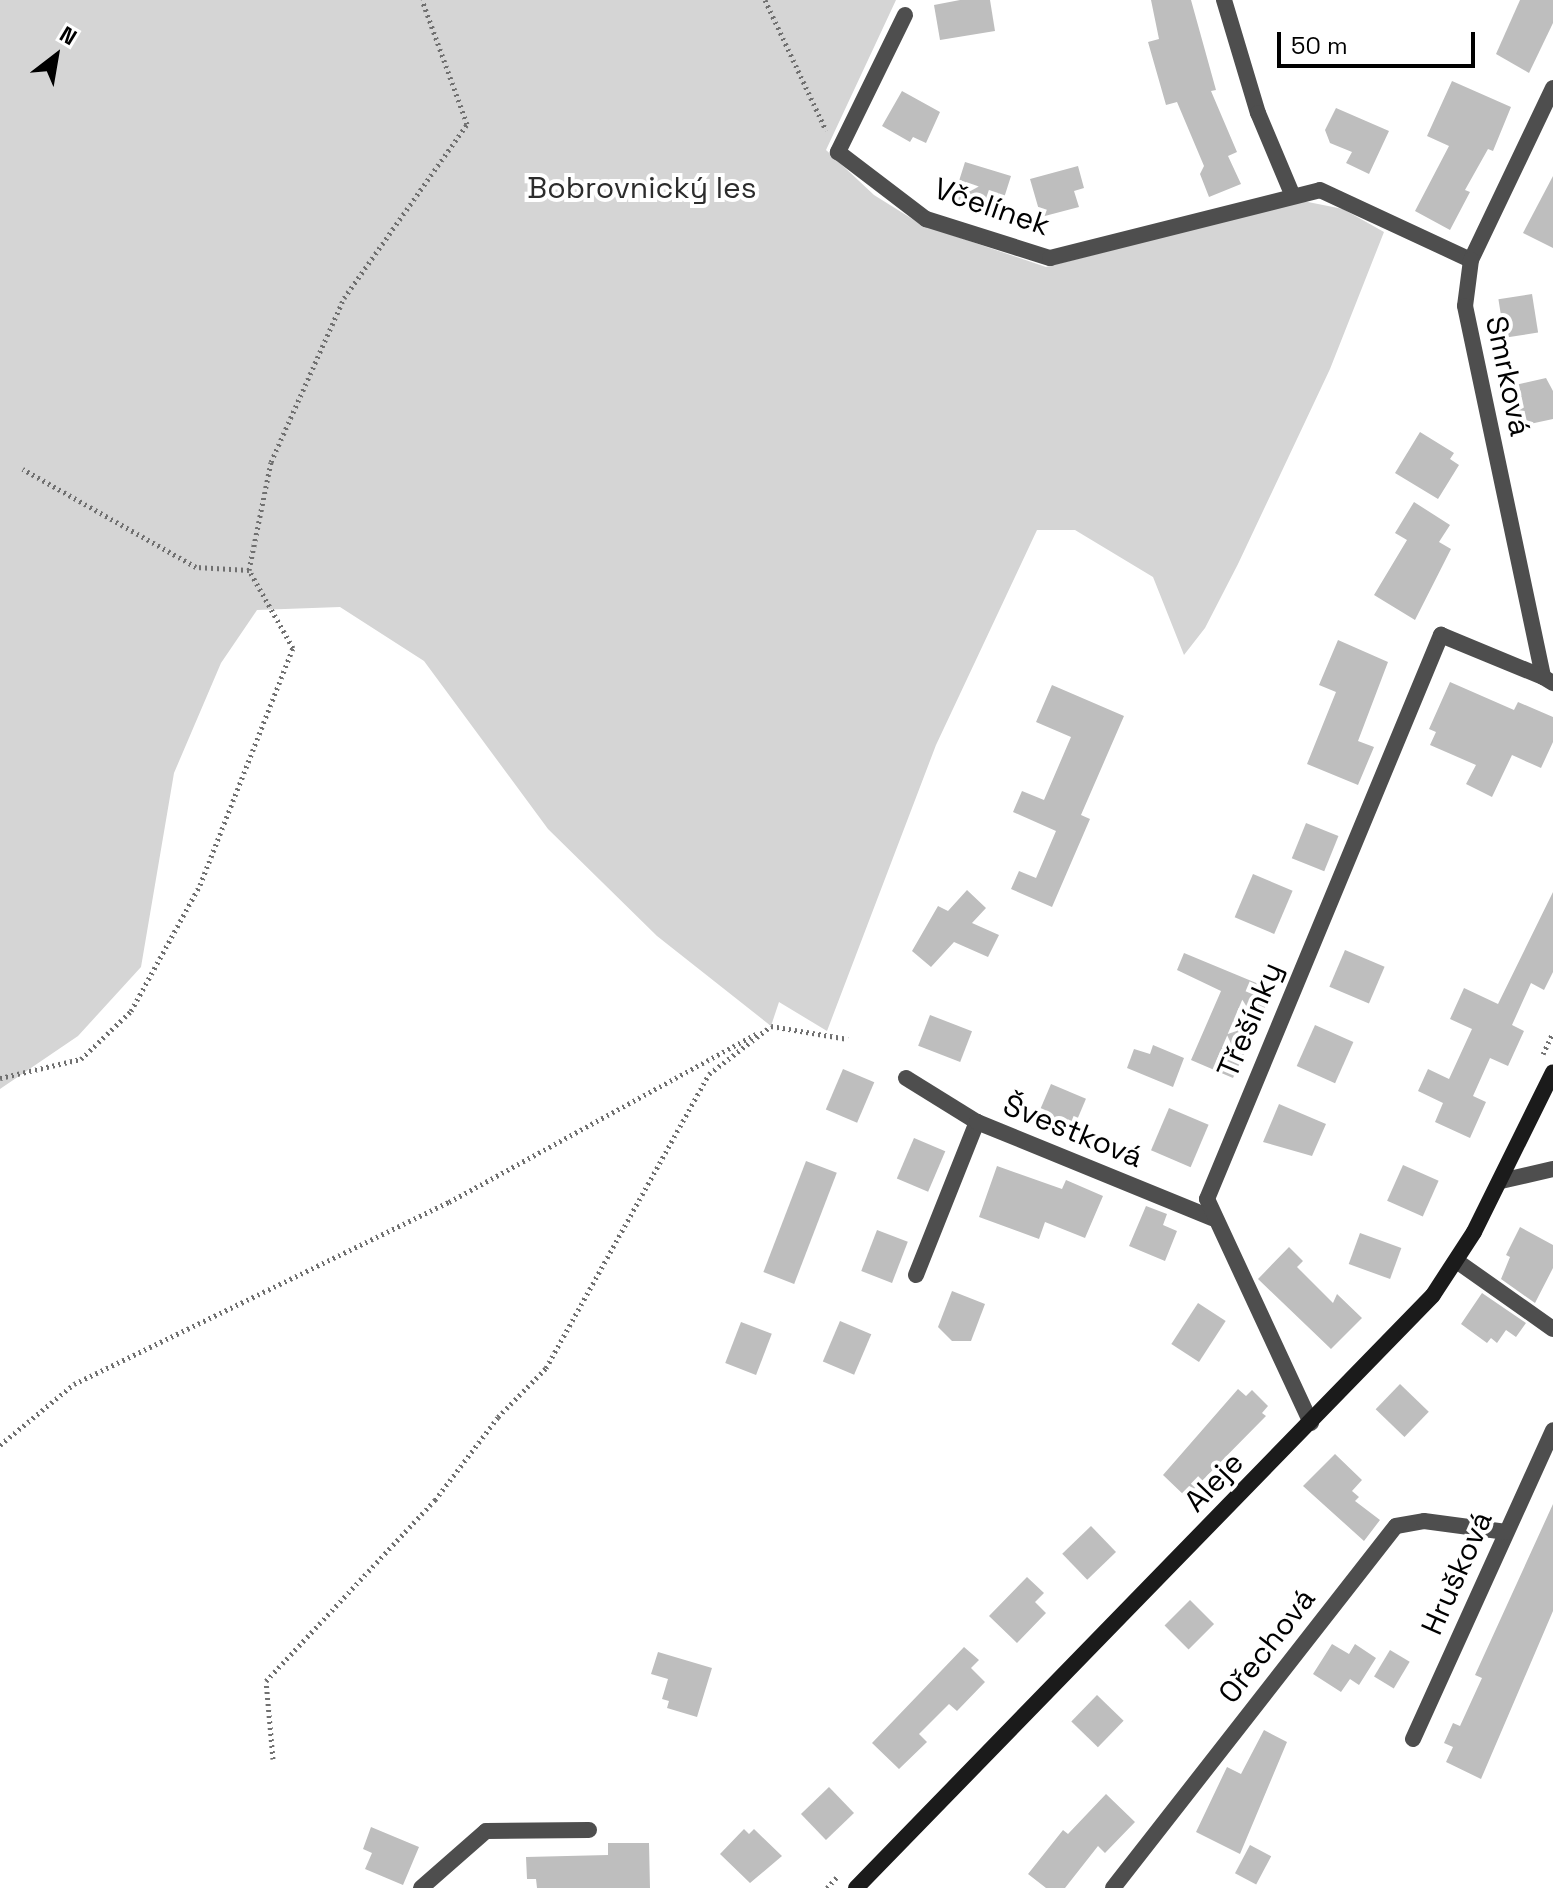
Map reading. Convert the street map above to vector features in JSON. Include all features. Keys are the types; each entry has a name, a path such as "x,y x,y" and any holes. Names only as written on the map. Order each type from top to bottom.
{"street":[{"path":"1224,0 1258,113 1292,194"},
{"path":"838,152 905,15"},
{"name":"Smrková","path":"1548,680 1465,306 1471,260 1553,88"},
{"name":"Včelínek","path":"838,152 926,219 1050,258 1292,194 1320,190 1471,260"},
{"name":"Třešínky","path":"1311,1423 1212,1218 1207,1199 1232,1132 1441,635 1548,680"},
{"name":"Aleje","path":"856,1888 1311,1423 1458,1262 1501,1181 1546,1066"},
{"path":"906,1078 977,1122"},
{"name":"Švestková","path":"916,1275 977,1122 1212,1218"},
{"path":"1501,1181 1553,1169"},
{"path":"1458,1262 1553,1329"},
{"name":"Hrušková","path":"1413,1739 1553,1430"},
{"name":"Ořechová","path":"1113,1888 1396,1526 1424,1521 1506,1532"},
{"path":"421,1888 486,1831 589,1830"}],"path":[{"path":"0,1078 81,1059 131,1011 200,885 293,648 249,570 271,462 344,298 467,124 422,0"},
{"path":"765,0 838,152"},
{"path":"23,469 196,567 249,570"},
{"path":"0,1445 74,1384 449,1202 771,1026 848,1039"},
{"path":"273,1759 266,1681 435,1500 498,1417 546,1368 709,1074 771,1026"},
{"path":"1546,1066 1553,1033"},
{"path":"827,1888 849,1865"}],"green space":[{"name":"Bobrovnický les","path":"0,0 896,0 826,150 874,195 922,225 1046,267 1303,201 1343,209 1384,232 1330,369 1238,564 1205,628 1184,655 1153,577 1075,530 1037,530 936,745 827,1031 779,1002 771,1026 657,936 548,829 424,661 340,607 257,610 221,663 174,773 141,967 78,1036 0,1089"}],"building":[{"path":"960,0 990,0 995,31 940,40 934,5"},
{"path":"1151,0 1191,0 1216,90 1211,91 1237,152 1228,156 1241,184 1209,197 1200,174 1204,166 1177,102 1166,105 1148,42 1159,39"},
{"path":"1520,0 1553,0 1553,23 1529,73 1496,54"},
{"path":"1452,81 1511,107 1493,151 1488,149 1465,190 1470,192 1450,230 1415,211 1449,146 1427,136"},
{"path":"902,91 940,112 926,143 913,137 910,142 882,126"},
{"path":"1336,108 1389,131 1369,174 1346,163 1352,152 1330,143 1325,130"},
{"path":"965,162 1011,176 1004,198 996,195 991,211 953,200"},
{"path":"1078,166 1084,188 1074,191 1079,207 1041,217 1030,179"},
{"path":"1553,176 1553,248 1523,233"},
{"path":"1532,294 1538,333 1505,338 1498,299"},
{"path":"1546,378 1553,391 1553,419 1520,426 1511,386"},
{"path":"1420,432 1454,453 1450,459 1459,465 1438,499 1395,473"},
{"path":"1414,502 1450,525 1439,542 1451,549 1415,620 1374,595 1407,540 1395,533"},
{"path":"1338,640 1388,662 1358,741 1374,747 1358,785 1307,764 1336,692 1319,685"},
{"path":"1450,682 1514,710 1518,702 1553,717 1553,742 1541,768 1512,755 1492,797 1466,784 1476,765 1430,745 1436,732 1429,729"},
{"path":"1052,685 1124,716 1081,815 1090,819 1052,907 1011,889 1019,871 1036,878 1056,831 1013,812 1022,791 1044,800 1071,737 1036,722"},
{"path":"1306,823 1338,836 1324,871 1292,858"},
{"path":"1253,874 1293,891 1274,934 1235,917"},
{"path":"967,890 986,908 972,923 999,935 988,957 954,942 931,967 912,951 938,906 948,911"},
{"path":"1553,892 1553,972 1544,990 1531,983 1512,1025 1524,1031 1508,1066 1490,1058 1473,1096 1486,1102 1470,1138 1435,1122 1443,1103 1418,1091 1428,1069 1449,1079 1472,1029 1450,1019 1464,988 1498,1004"},
{"path":"1345,950 1385,967 1369,1004 1329,987"},
{"path":"1184,953 1273,990 1233,1078 1191,1060 1221,991 1177,970"},
{"path":"930,1015 972,1031 960,1062 918,1046"},
{"path":"1315,1025 1353,1042 1335,1083 1297,1066"},
{"path":"1153,1045 1184,1058 1173,1087 1127,1068 1134,1049 1150,1054"},
{"path":"843,1069 874,1082 857,1123 826,1110"},
{"path":"1051,1084 1086,1099 1073,1130 1038,1115"},
{"path":"1279,1104 1326,1124 1312,1156 1263,1142"},
{"path":"1169,1108 1209,1125 1191,1167 1151,1150"},
{"path":"914,1138 945,1151 928,1192 897,1179"},
{"path":"806,1161 837,1173 794,1284 763,1272"},
{"path":"1403,1165 1439,1181 1423,1216 1387,1201"},
{"path":"997,1166 1062,1189 1066,1180 1103,1196 1085,1238 1045,1222 1039,1239 979,1217"},
{"path":"1146,1206 1167,1214 1163,1225 1177,1231 1165,1261 1129,1246"},
{"path":"1520,1227 1553,1245 1553,1268 1535,1303 1501,1279 1510,1257 1506,1255"},
{"path":"877,1230 908,1242 892,1283 861,1271"},
{"path":"1360,1233 1401,1248 1390,1279 1349,1264"},
{"path":"1289,1247 1303,1261 1297,1267 1333,1303 1337,1294 1362,1318 1331,1349 1258,1279"},
{"path":"952,1291 985,1304 971,1341 952,1341 938,1327"},
{"path":"1482,1293 1526,1323 1516,1337 1506,1330 1497,1343 1491,1338 1487,1343 1461,1324"},
{"path":"1198,1303 1226,1321 1199,1362 1171,1344"},
{"path":"840,1321 871,1334 854,1375 823,1362"},
{"path":"741,1322 772,1334 756,1375 725,1363"},
{"path":"1400,1384 1429,1412 1404,1437 1376,1409"},
{"path":"1238,1389 1246,1396 1252,1390 1268,1406 1262,1413 1266,1416 1186,1497 1163,1475"},
{"path":"1335,1454 1362,1480 1352,1491 1359,1497 1355,1501 1380,1520 1364,1541 1303,1486"},
{"path":"1553,1504 1553,1611 1481,1779 1446,1762 1453,1747 1444,1743 1453,1723 1460,1726 1482,1678 1475,1675"},
{"path":"1091,1526 1116,1552 1087,1580 1062,1554"},
{"path":"1027,1577 1044,1593 1035,1602 1046,1613 1017,1643 989,1616"},
{"path":"1190,1600 1214,1624 1189,1649 1165,1625"},
{"path":"1332,1644 1349,1654 1355,1644 1376,1658 1359,1685 1350,1679 1341,1692 1313,1674"},
{"path":"964,1647 979,1660 971,1668 985,1682 957,1711 949,1704 919,1734 927,1742 899,1769 872,1743"},
{"path":"1390,1650 1410,1662 1394,1688 1374,1677"},
{"path":"658,1652 712,1668 697,1717 667,1708 669,1701 662,1699 668,1679 651,1674"},
{"path":"1097,1695 1124,1721 1098,1747 1071,1722"},
{"path":"1264,1730 1287,1742 1240,1854 1196,1832 1227,1767 1241,1774"},
{"path":"829,1787 854,1813 826,1840 801,1814"},
{"path":"1106,1794 1135,1822 1105,1853 1098,1846 1065,1888 1046,1888 1028,1874 1063,1830 1068,1834"},
{"path":"371,1827 419,1847 403,1885 365,1869 372,1853 363,1849"},
{"path":"744,1829 749,1834 754,1829 782,1856 750,1883 720,1854"},
{"path":"608,1843 649,1843 650,1888 537,1888 536,1879 527,1879 526,1857 608,1855"},
{"path":"1250,1845 1271,1856 1256,1885 1235,1873"}]}
